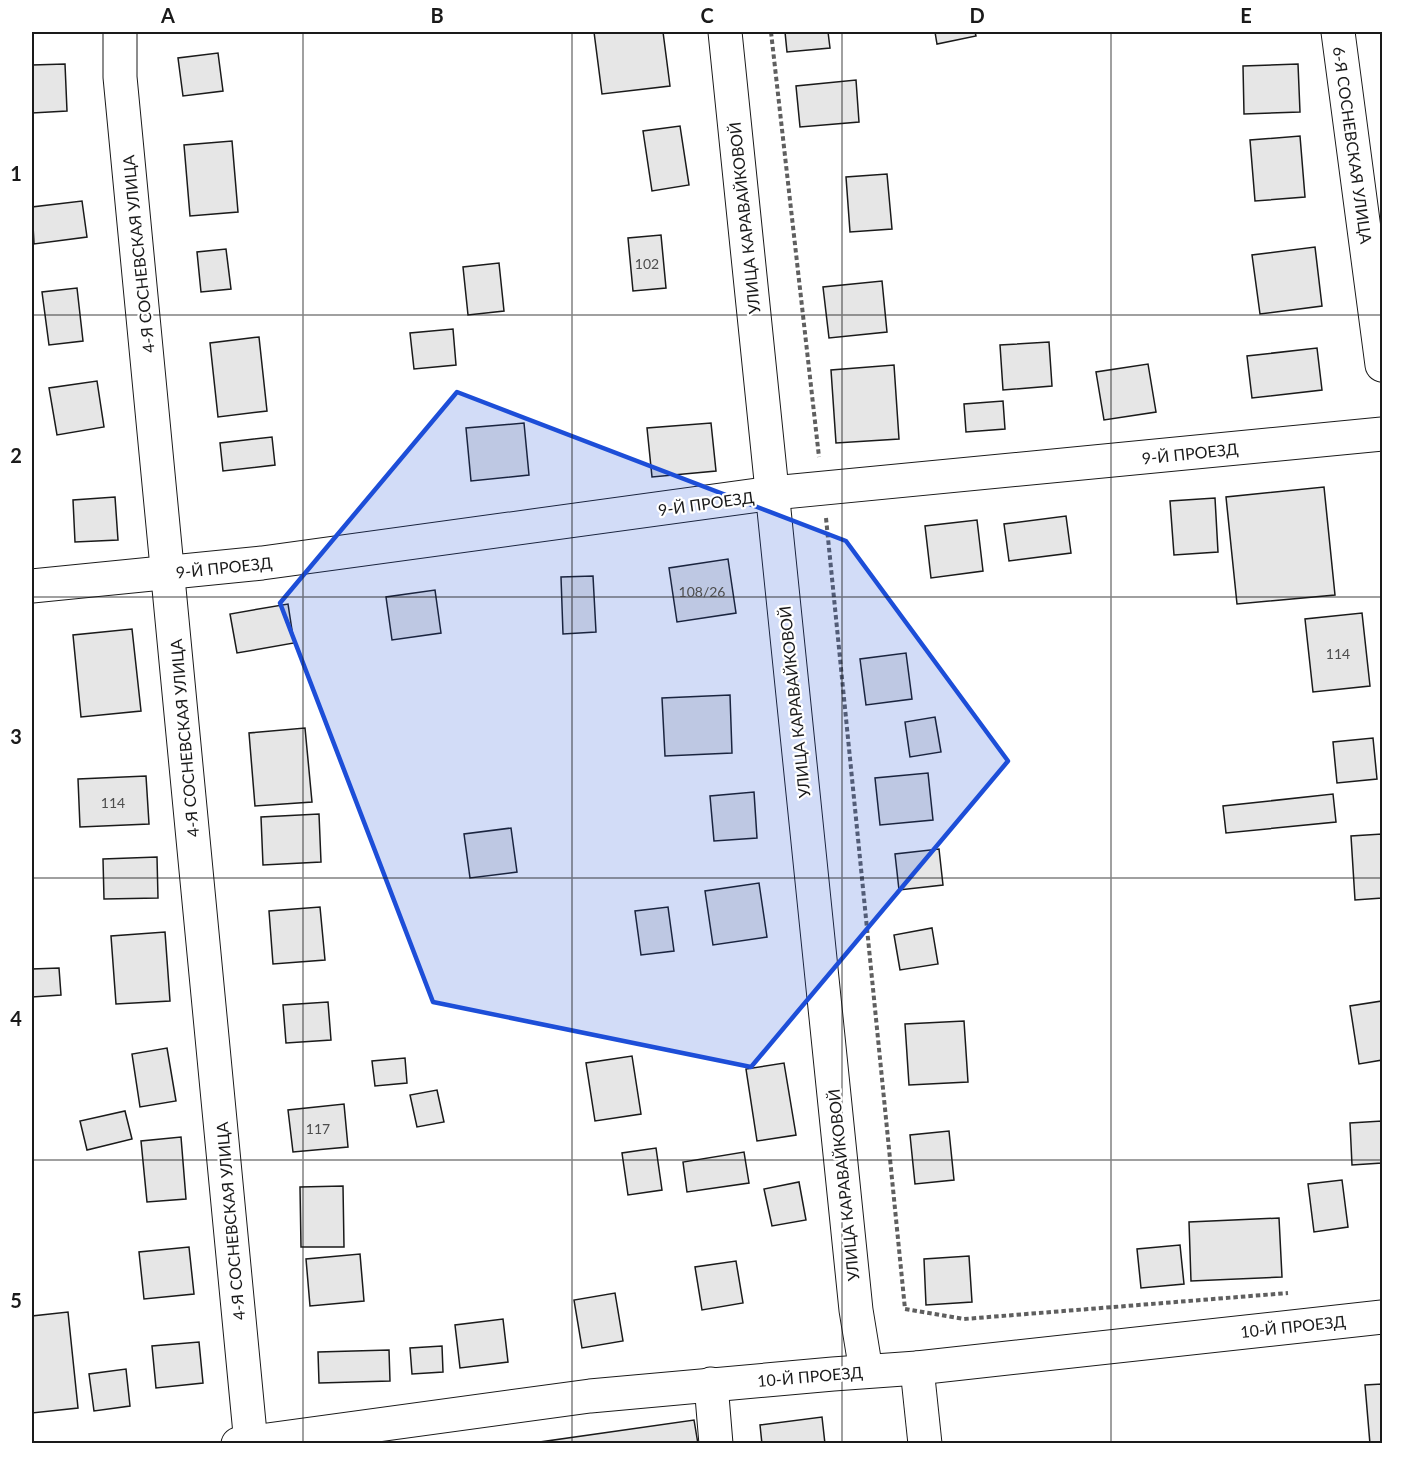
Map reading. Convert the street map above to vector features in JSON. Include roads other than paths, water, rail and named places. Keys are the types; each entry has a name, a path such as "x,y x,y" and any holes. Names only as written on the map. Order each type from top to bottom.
{"street":[{"name":"4-Я СОСНЕВСКАЯ УЛИЦА","path":"120,32 120,77 169,573 247,1443"},
{"name":"УЛИЦА КАРАВАЙКОВОЙ","path":"725,32 856,1310 866,1371"},
{"name":"6-Я СОСНЕВСКАЯ УЛИЦА","path":"1338,32 1383,365"},
{"name":"9-Й ПРОЕЗД","path":"32,586 262,563 773,494 1383,434"},
{"name":"10-Й ПРОЕЗД","path":"247,1443 590,1396 917,1368 1383,1317"},
{"path":"917,1368 925,1443"},
{"path":"711,1384 716,1443"}]}
